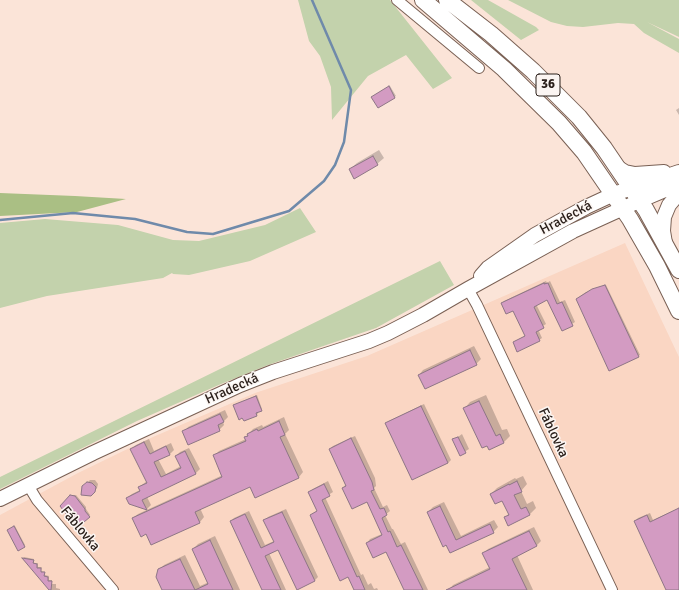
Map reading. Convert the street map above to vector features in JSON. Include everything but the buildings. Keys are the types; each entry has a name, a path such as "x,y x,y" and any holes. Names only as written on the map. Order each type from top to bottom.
{"main road":[{"name":"36","path":"423,0 490,56 541,105 584,152 619,201 643,241 679,311"},
{"name":"36","path":"447,0 491,34 533,71 579,117 617,167 653,221 679,270"},
{"path":"617,167 626,172 635,174 661,172 678,176"},
{"name":"Hradecká","path":"0,499 93,453 240,385 273,372 388,333 423,316 468,289 488,268 535,235 586,207 619,201 678,176"},
{"path":"666,245 663,231 664,217 669,205 679,193"}],"street":[{"path":"397,0 479,68"},
{"name":"Fáblovka","path":"468,289 612,590"},
{"name":"Fáblovka","path":"28,485 37,500 113,590"}],"shaded area":[{"path":"625,243 679,357 679,590 0,590 0,515 78,473 146,440 255,393 367,356"}],"green space":[{"path":"298,0 390,0 452,78 433,89 406,55 368,76 332,120 331,87 320,56 309,41"},
{"path":"471,0 488,0 539,30 521,40"},
{"path":"508,0 679,0 679,37 647,22 679,39 679,53 644,33 634,24 618,23 583,27 567,26 551,22"},
{"path":"0,193 126,199 77,212 0,216"},
{"path":"300,208 316,232 250,261 189,275 172,273 163,278 47,296 0,308 0,223 45,219 118,225 173,240 199,241 265,225"},
{"path":"440,261 454,285 376,328 268,365 221,384 137,421 0,489 0,477"}],"waterway":[{"path":"0,220 73,213 135,219 187,232 213,234 289,211 324,181 335,165 344,142 351,90 312,0"}]}
